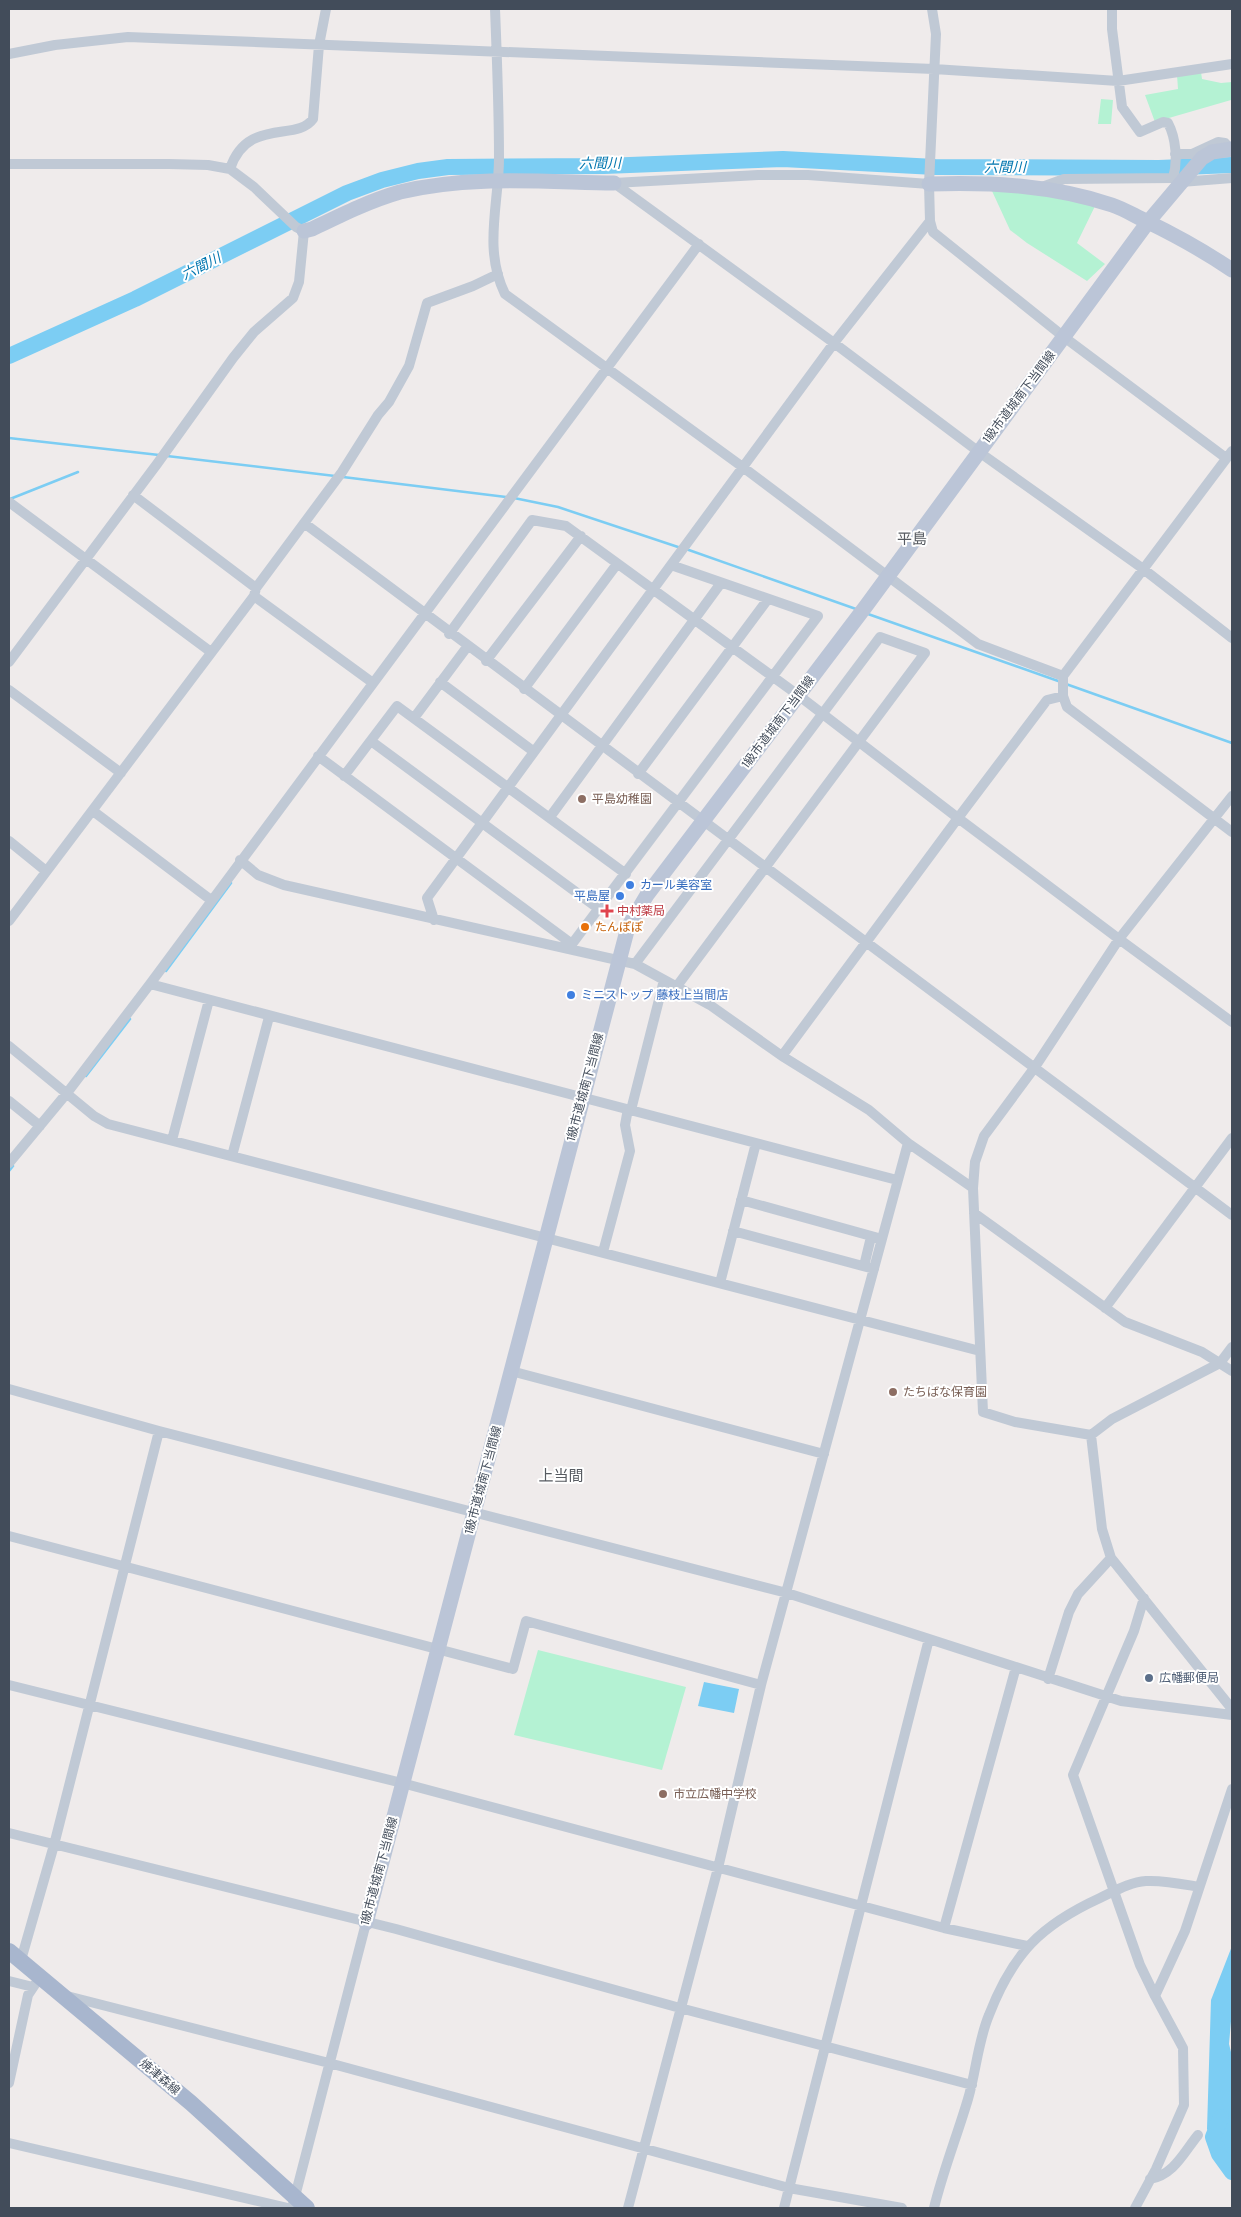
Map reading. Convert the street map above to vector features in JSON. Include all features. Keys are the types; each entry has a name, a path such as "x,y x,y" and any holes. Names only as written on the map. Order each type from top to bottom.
{"main road":[{"name":"焼津森線","path":"15,1955 34,1986 62,1995 191,2102 291,2204 307,2208"}],"street":[{"path":"230,169 238,151 247,144 275,131 303,127 313,119 318,44 326,9"},
{"path":"495,9 499,156 492,231 498,274 505,294 744,468 978,644 1063,676"},
{"path":"932,9 936,34 929,181 930,221 933,232 1064,337 1229,455 1142,568 1063,676 1063,696 1067,707 1232,832"},
{"path":"1112,9 1112,29 1122,106 1140,132 1164,122 1168,123 1173,132 1175,158 1180,177"},
{"path":"9,54 55,44 128,37 934,69 1118,81 1232,64"},
{"path":"1175,158 1192,154 1218,142 1225,143 1231,149"},
{"name":"1級市道城南下当間線","path":"291,2204 628,928 635,913 866,606 1180,177 1212,152 1231,149"},
{"path":"9,164 169,164 208,165 230,169 254,187 300,229 312,229 367,203 400,192 431,186 498,179 614,183 758,175 808,175 979,182 1042,187 1115,205 1174,234 1232,270"},
{"path":"1042,187 1064,179 1232,178"},
{"path":"614,183 834,343 979,452 1142,568 1232,638"},
{"path":"434,920 428,898 455,859 834,343 930,221"},
{"path":"9,662 157,464 232,358 254,332 293,298 299,282 300,229"},
{"path":"10,1159 70,1096 210,900 503,509 698,244"},
{"path":"9,921 211,652 342,472 367,430 389,402 409,366 427,303 473,286 498,274"},
{"path":"133,495 373,683"},
{"path":"9,502 211,652"},
{"path":"449,634 532,520 566,526 798,695 1118,939 1232,1022"},
{"path":"304,523 449,634 1036,1067 1232,1215"},
{"path":"486,661 581,536"},
{"path":"524,689 617,564"},
{"path":"571,946 818,616 671,565"},
{"path":"550,817 721,583"},
{"path":"638,774 768,599"},
{"path":"635,964 880,637 925,653 677,986"},
{"path":"414,718 467,647"},
{"path":"440,682 534,751"},
{"path":"9,690 121,773"},
{"path":"782,1056 1047,700 1063,696"},
{"path":"344,776 397,706 626,874"},
{"path":"371,741 599,909"},
{"path":"318,756 571,946"},
{"path":"1232,796 1118,939 1036,1067 984,1136 975,1162 974,1188 983,1412 1015,1422 1091,1435 1112,1419 1220,1363 1232,1347"},
{"path":"92,811 210,900"},
{"path":"9,841 46,871"},
{"path":"240,860 258,875 284,885 434,920 571,946 635,964 710,1005 782,1056 869,1110 908,1142 974,1188"},
{"path":"603,1252 630,1151 625,1125 664,980"},
{"path":"150,984 269,1017 897,1180"},
{"path":"172,1140 209,1000"},
{"path":"232,1156 269,1017"},
{"path":"9,1046 70,1096 108,1124 980,1351"},
{"path":"9,1101 40,1126"},
{"path":"1106,1308 1232,1138"},
{"path":"628,2208 718,1868 761,1685 860,1320 869,1267 908,1142"},
{"path":"720,1283 756,1143"},
{"path":"741,1200 877,1238"},
{"path":"974,1214 1125,1322 1202,1352 1232,1371"},
{"path":"733,1231 869,1267"},
{"path":"511,1371 824,1454"},
{"path":"9,1389 159,1432 475,1511 787,1593 1120,1701 1232,1715"},
{"path":"15,1955 54,1844 159,1432"},
{"path":"1091,1435 1102,1529 1111,1558 1232,1710"},
{"path":"9,1536 513,1669 526,1621 761,1685"},
{"path":"1048,1679 1069,1612 1078,1594 1111,1558"},
{"path":"1135,2208 1184,2104 1183,2048 1140,1965 1073,1775 1134,1631 1144,1598"},
{"path":"784,2208 929,1639"},
{"path":"944,1928 1016,1667"},
{"path":"9,1685 402,1784 944,1928 1027,1946"},
{"path":"1155,1996 1177,1951 1232,1789"},
{"path":"9,1833 502,1958 680,2008 972,2085"},
{"path":"934,2208 940,2181 955,2143 972,2085 988,2016 1027,1946 1052,1924 1131,1884 1146,1881 1199,1887"},
{"path":"9,1981 34,1986 9,2083"},
{"path":"62,1995 329,2062 789,2188 902,2208"},
{"path":"1150,2179 1160,2177 1170,2171 1198,2135"},
{"path":"9,2143 291,2204"}],"green space":[{"path":"1201,72 1202,79 1221,83 1232,82 1231,100 1155,122 1145,95 1178,89 1177,75"},
{"path":"1101,99 1113,100 1111,124 1098,124"},
{"path":"992,191 1032,191 1097,202 1077,243 1105,264 1087,281 1027,243 1010,230"},
{"path":"538,1650 686,1687 662,1770 514,1735"}],"water":[{"path":"704,1682 739,1689 734,1713 698,1706"},
{"path":"1232,1946 1232,2010 1229,2044 1232,2056 1232,2172 1219,2154 1213,2137 1207,2129 1211,2000"}],"waterway":[{"name":"六間川","path":"9,356 135,299 347,193 382,180 418,171 448,167 604,166 783,159 935,167 1159,168 1232,165"},
{"path":"9,438 159,455"},
{"path":"167,456 335,476"},
{"path":"10,499 78,472"},
{"path":"343,477 506,497"},
{"path":"514,498 558,507 681,548"},
{"path":"686,549 856,609"},
{"path":"868,614 1061,682"},
{"path":"1066,684 1232,743"},
{"path":"166,971 231,883"},
{"path":"86,1076 130,1019"},
{"path":"9,1171 13,1166"},
{"path":"1221,2117 1213,2137 1219,2154 1232,2172"}],"place":[{"name":"平島幼稚園","path":"582,799"},
{"name":"カール美容室","path":"630,885"},
{"name":"平島屋","path":"620,896"},
{"name":"中村薬局","path":"607,911"},
{"name":"たんぽぽ","path":"585,927"},
{"name":"ミニストップ 藤枝上当間店","path":"571,995"},
{"name":"たちばな保育園","path":"893,1392"},
{"name":"広幡郵便局","path":"1149,1678"},
{"name":"市立広幡中学校","path":"663,1794"}],"district":[{"name":"平島","path":"912,539"},
{"name":"上当間","path":"561,1476"}]}
